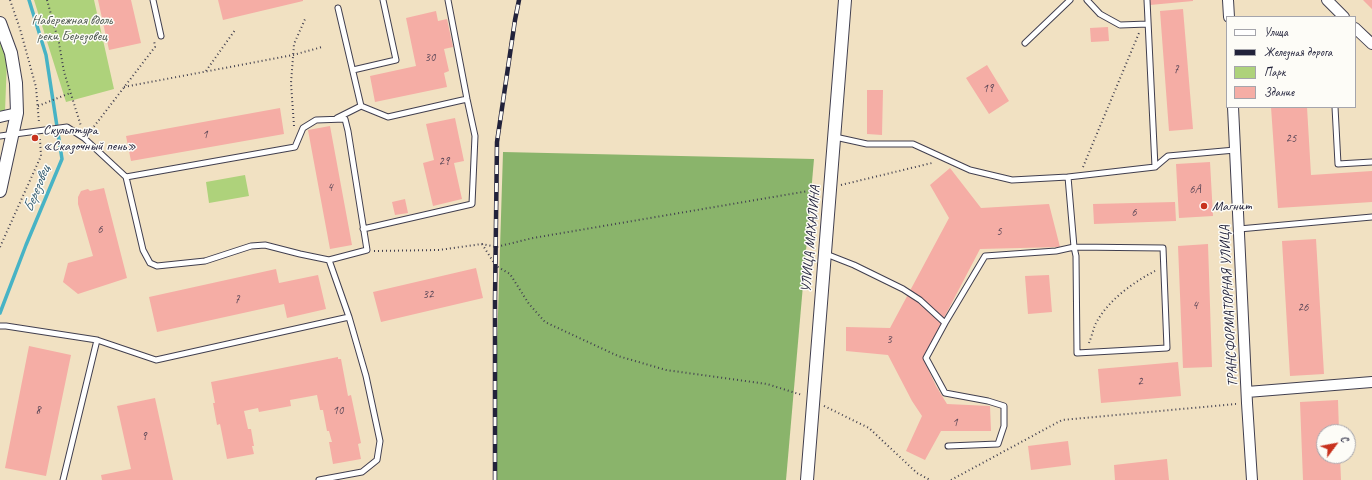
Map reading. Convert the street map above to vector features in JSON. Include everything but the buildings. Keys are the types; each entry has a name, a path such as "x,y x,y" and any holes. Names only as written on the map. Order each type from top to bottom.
{"street":[{"name":"УЛИЦА МАХАЛИНА","path":"807,480 845,0"},
{"path":"1228,0 1229,16"},
{"path":"1327,0 1343,16"},
{"path":"0,23 11,53 16,83 17,113 0,191"},
{"path":"1356,29 1372,44"},
{"name":"ТРАНСФОРМАТОРНАЯ УЛИЦА","path":"1233,108 1252,480"},
{"path":"0,117 17,113"},
{"path":"1247,392 1372,382"}],"lane":[{"path":"153,0 161,36"},
{"path":"353,70 396,60 383,0"},
{"path":"363,229 472,204 475,136 448,0"},
{"path":"1025,43 1070,0"},
{"path":"1087,0 1100,14 1120,25 1145,24"},
{"path":"1147,0 1145,24 1155,166"},
{"path":"338,8 361,106"},
{"path":"334,119 361,106 388,117 467,99"},
{"path":"1335,108 1338,164 1372,162"},
{"path":"0,136 13,133 67,127 84,138 126,177 143,250 150,263 157,266 205,261 251,246 265,245 329,260 367,250 348,131 344,119 316,120 303,128 295,147 126,177"},
{"path":"834,137 867,144 913,144 970,170 1012,180 1079,176 1155,166 1168,156 1235,150"},
{"path":"948,446 998,444 1004,426 1004,406 945,393 926,358 985,256 1056,251 1074,247 1163,248 1167,348 1077,353 1076,256 1074,247 1068,177"},
{"path":"1239,229 1372,217"},
{"path":"825,254 854,265 903,290 920,300 945,323"},
{"path":"319,480 362,472 377,460 380,441 366,376 349,317 329,260"},
{"path":"0,326 97,340 156,360 349,317"},
{"path":"63,480 97,340"}],"path":[{"path":"47,0 59,44 64,72 84,138"},
{"path":"295,147 291,83 294,44 306,17"},
{"path":"1079,176 1145,24"},
{"path":"205,72 235,30"},
{"path":"84,138 155,47 154,39"},
{"path":"124,87 293,56 322,47"},
{"path":"38,106 71,93"},
{"path":"367,250 432,250 482,244 496,247 533,238 830,188 925,164 949,160"},
{"path":"482,244 496,266 510,274 529,304 545,322 618,356 666,370 767,384 802,395 869,428 917,473 930,480"},
{"path":"1084,353 1089,345 1096,325 1118,296 1133,284 1164,266"},
{"path":"951,480 1062,420 1247,404"}],"green space":[{"name":"Набережная вдоль реки Березовец","path":"34,0 94,0 114,89 66,102"},
{"path":"0,41 7,59 5,112 0,112"},
{"path":"503,152 814,159 786,480 494,480"},
{"path":"245,175 249,196 209,203 206,182"}],"waterway":[{"name":"Березовец","path":"0,313 26,245 62,159 46,55 29,0"}],"railway":[{"path":"495,480 497,142 519,0"}],"place":[{"name":"Скульптура «Сказочный пень»","path":"35,138"},
{"name":"Магнит","path":"1204,206"}]}
